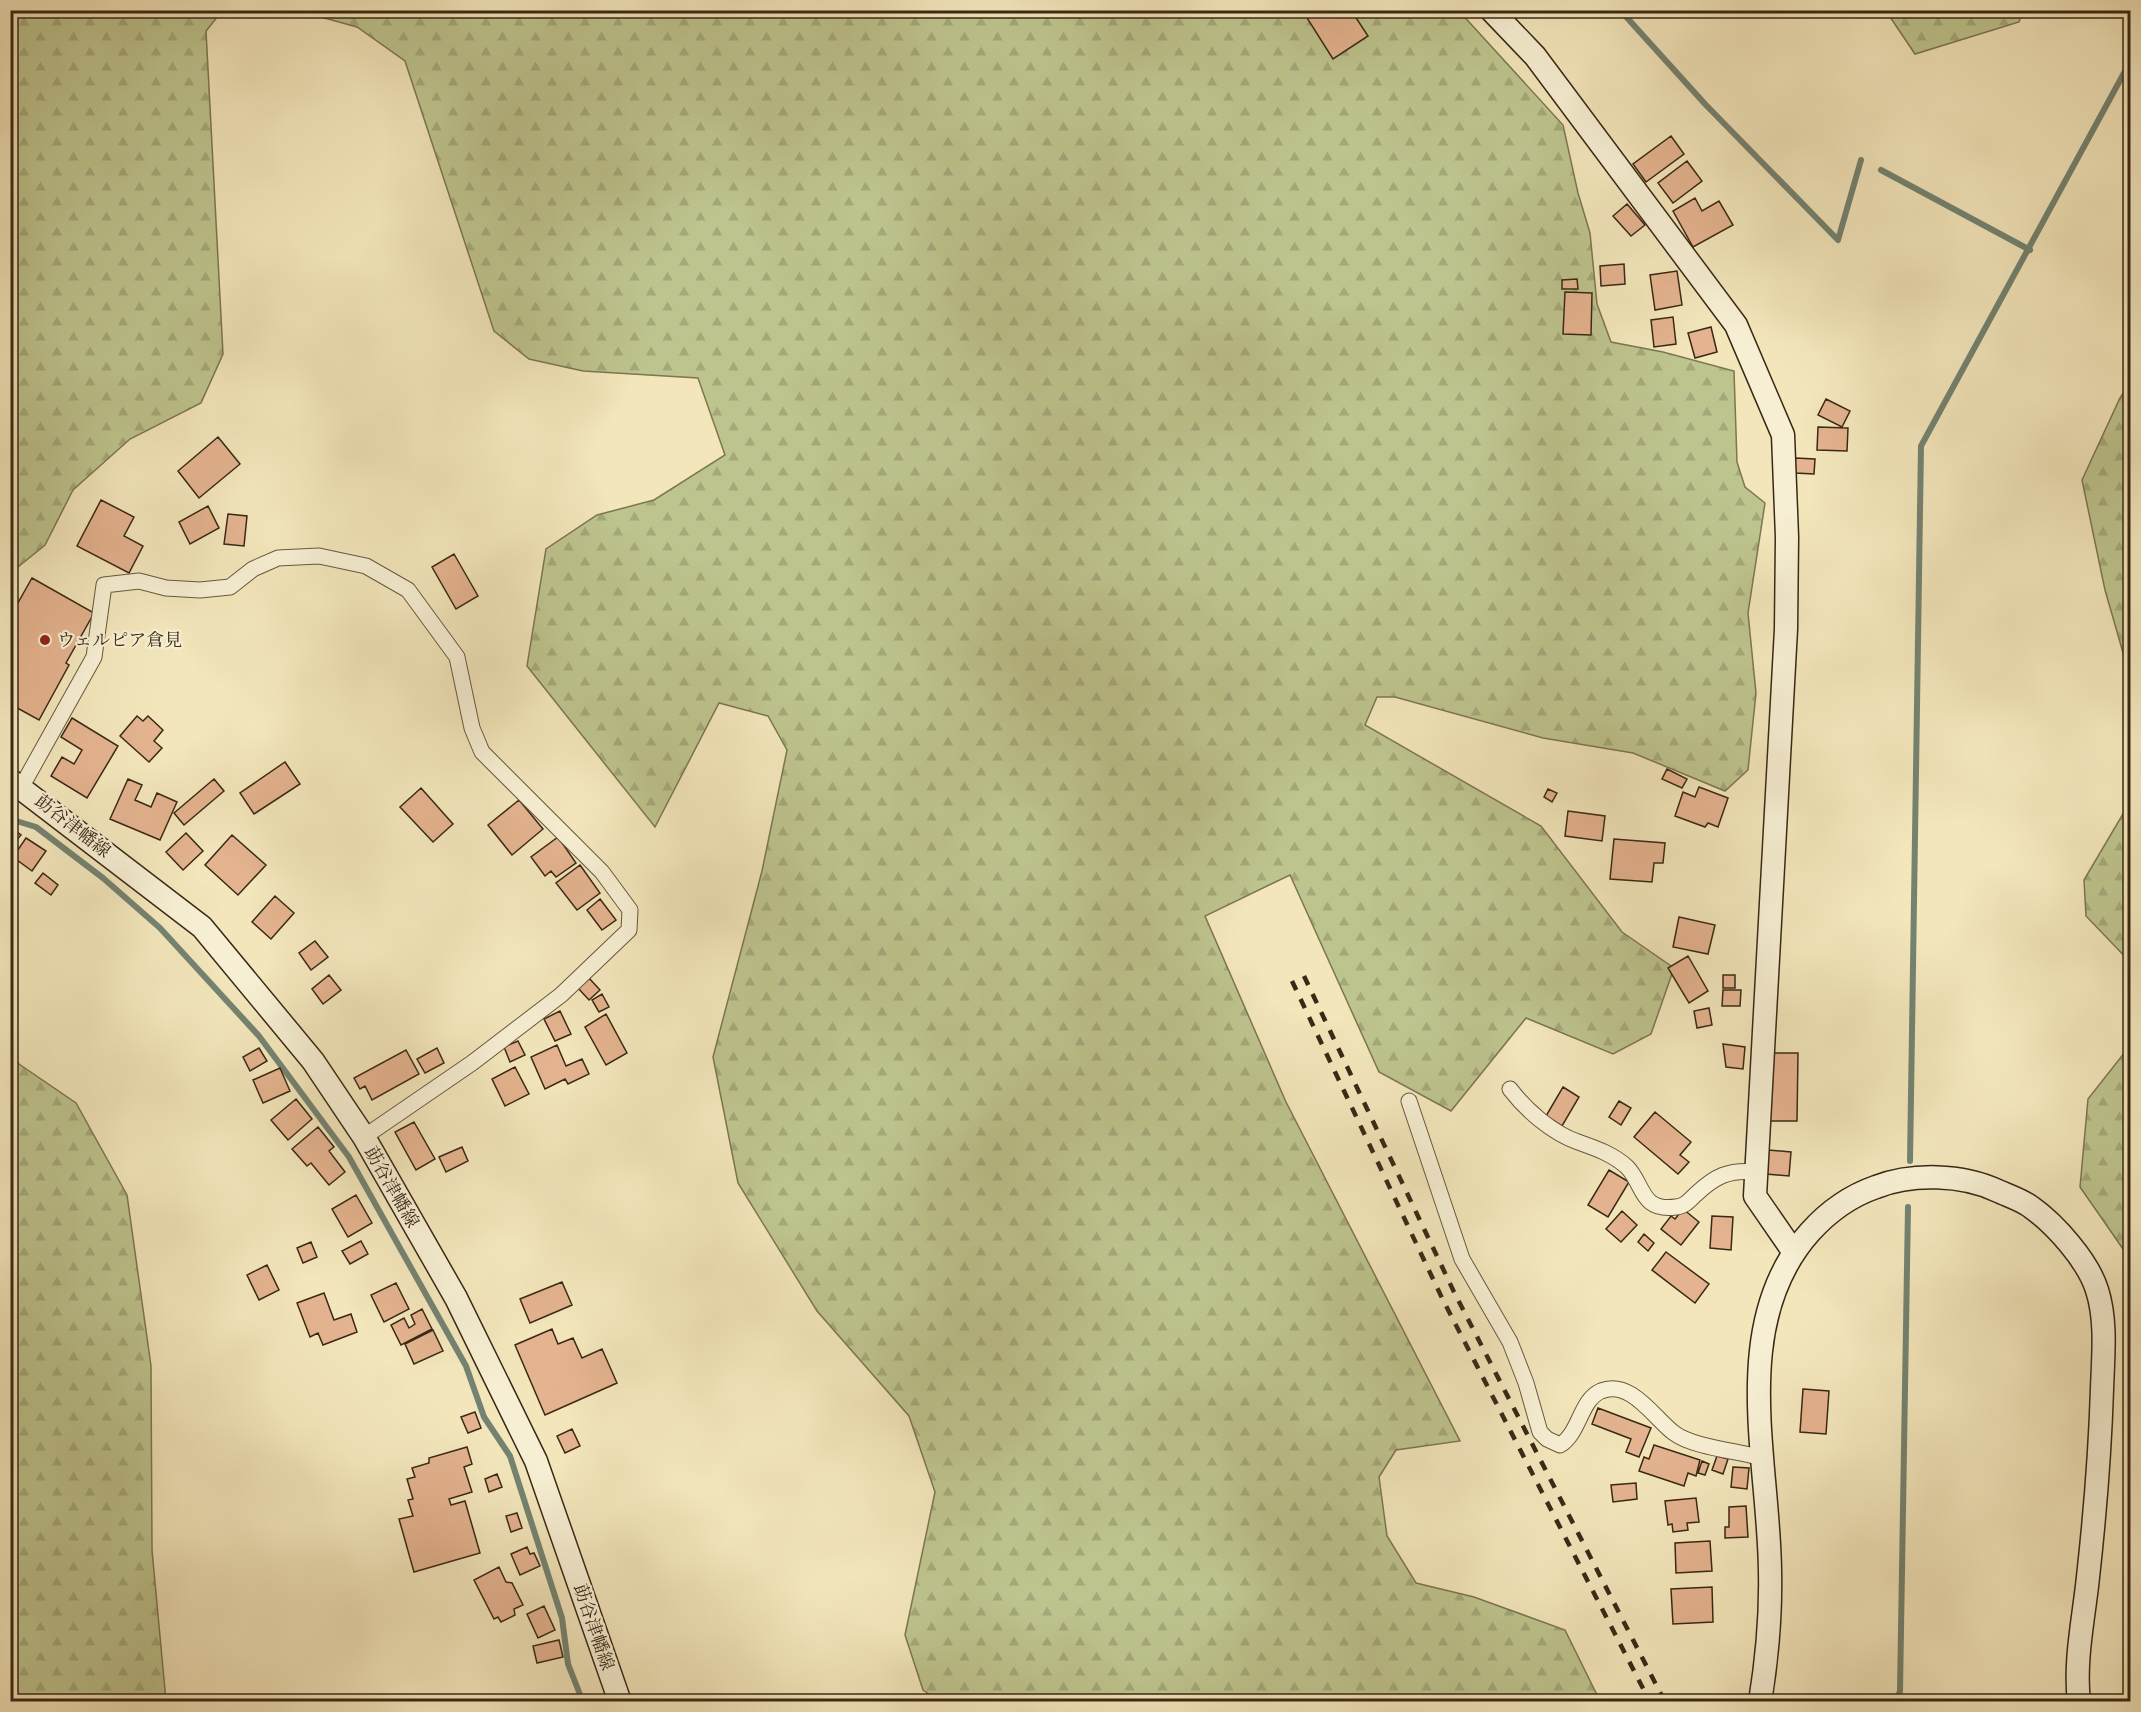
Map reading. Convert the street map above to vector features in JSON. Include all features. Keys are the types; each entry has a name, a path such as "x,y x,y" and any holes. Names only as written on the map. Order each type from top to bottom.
{"street":[{"path":"1491,10 1534,56 1736,325 1782,435 1787,537 1786,629 1755,1196 1794,1251"},
{"path":"16,783 94,657 104,585 139,582 166,588 200,590 230,587 253,569 278,558 319,556 366,566 408,590 457,657 472,728 482,752 602,872 630,910 629,930 561,995 471,1063 364,1137"},
{"name":"莇谷津幡線","path":"16,783 202,927 313,1061 364,1137 456,1298 536,1461 620,1701"},
{"path":"1510,1089 1524,1107 1536,1116 1571,1139 1605,1152 1628,1168 1638,1190 1658,1205 1674,1207 1685,1205 1723,1173 1739,1170 1757,1172"},
{"path":"1408,1101 1462,1258 1510,1342 1527,1383 1540,1432 1547,1439 1560,1445 1569,1439 1594,1395 1604,1390 1617,1389 1630,1394 1675,1434 1690,1442 1763,1458"},
{"path":"1760,1701 1766,1664 1770,1570 1759,1367 1765,1326 1776,1285 1794,1251 1820,1221 1857,1193 1892,1181 1945,1178 1984,1184 2031,1206 2072,1245 2097,1289 2104,1335 2101,1431 2081,1645 2079,1701"}],"green space":[{"path":"11,10 222,11 206,31 223,354 201,403 130,439 73,490 45,545 18,567 10,564"},
{"path":"299,11 1459,11 1563,125 1578,193 1590,233 1597,304 1611,342 1663,352 1734,371 1737,462 1745,487 1765,503 1748,613 1756,693 1748,770 1725,791 1633,753 1543,738 1395,697 1377,697 1365,725 1541,826 1622,932 1674,968 1651,1034 1613,1054 1526,1018 1451,1111 1379,1072 1290,875 1205,916 1286,1102 1460,1441 1396,1450 1379,1477 1387,1536 1416,1583 1474,1597 1565,1630 1600,1701 941,1702 923,1690 905,1635 935,1492 909,1416 817,1311 738,1183 713,1057 762,871 787,750 768,716 719,703 655,827 527,666 546,549 597,515 654,500 725,455 698,378 583,371 529,359 494,331 405,61 357,27"},
{"path":"1886,11 2023,11 2019,22 1915,54"},
{"path":"2130,384 2130,677 2105,590 2082,480 2120,398"},
{"path":"2130,802 2130,962 2086,916 2084,880"},
{"path":"2130,1039 2130,1259 2080,1187 2088,1099 2129,1047"},
{"path":"11,1049 19,1064 76,1103 127,1195 151,1366 152,1550 166,1701 11,1701"}],"building":[{"path":"1302,10 1351,10 1368,36 1333,59"},
{"path":"1671,136 1684,154 1646,182 1633,164"},
{"path":"1687,161 1702,181 1673,203 1658,183"},
{"path":"1695,198 1702,211 1719,201 1733,225 1693,247 1673,211"},
{"path":"1627,204 1645,225 1631,236 1613,216"},
{"path":"1624,264 1625,284 1601,286 1600,266"},
{"path":"1677,271 1682,305 1655,310 1650,275"},
{"path":"1577,279 1578,289 1562,289 1562,280"},
{"path":"1565,292 1592,293 1591,335 1563,334"},
{"path":"1673,317 1676,344 1654,347 1651,320"},
{"path":"1711,327 1717,352 1695,358 1688,333"},
{"path":"1826,399 1850,411 1842,427 1818,415"},
{"path":"1818,427 1848,428 1847,451 1817,450"},
{"path":"218,437 240,464 199,498 178,471"},
{"path":"1795,458 1815,459 1814,474 1795,473"},
{"path":"101,500 134,517 124,536 143,546 129,573 77,546"},
{"path":"208,506 219,528 190,544 179,522"},
{"path":"228,514 247,516 244,546 224,544"},
{"path":"454,554 478,596 456,609 432,567"},
{"name":"ウェルピア倉見","path":"32,578 94,613 66,663 69,665 39,720 10,704 10,617"},
{"path":"137,716 143,721 148,716 163,730 154,741 162,748 149,762 120,736"},
{"path":"72,718 118,746 87,798 51,776 62,757 74,764 82,750 61,737"},
{"path":"285,762 300,784 254,814 240,793"},
{"path":"1667,769 1687,779 1682,788 1662,779"},
{"path":"128,779 142,785 135,800 151,807 157,793 177,802 160,840 110,819"},
{"path":"214,779 224,791 184,825 174,813"},
{"path":"1699,787 1728,798 1718,827 1708,823 1705,827 1675,816 1683,792 1695,797"},
{"path":"421,788 453,824 433,842 400,807"},
{"path":"1548,789 1557,793 1552,802 1544,797"},
{"path":"519,800 543,829 512,855 488,825"},
{"path":"1568,811 1605,816 1602,841 1565,836"},
{"path":"10,827 21,835 10,848"},
{"path":"186,833 203,851 183,870 166,852"},
{"path":"232,835 266,865 238,895 205,865"},
{"path":"558,837 576,863 556,877 551,871 545,876 531,857"},
{"path":"26,838 46,851 32,871 13,857"},
{"path":"1614,839 1665,843 1663,863 1654,863 1652,882 1610,879"},
{"path":"580,865 600,893 577,910 556,883"},
{"path":"43,873 58,885 51,895 35,883"},
{"path":"275,896 294,913 271,939 252,922"},
{"path":"600,899 616,920 602,930 587,910"},
{"path":"1679,917 1715,925 1708,954 1673,947"},
{"path":"315,941 328,957 311,970 299,953"},
{"path":"1688,956 1708,991 1689,1003 1668,968"},
{"path":"329,975 341,990 323,1004 312,989"},
{"path":"1723,975 1735,975 1735,988 1723,988"},
{"path":"589,978 600,990 589,1000 578,988"},
{"path":"1723,990 1741,990 1740,1006 1722,1006"},
{"path":"602,994 609,1007 599,1012 592,1000"},
{"path":"1709,1008 1712,1025 1697,1028 1694,1011"},
{"path":"560,1011 571,1034 555,1041 544,1019"},
{"path":"606,1014 627,1053 606,1065 585,1027"},
{"path":"518,1041 525,1055 510,1062 504,1047"},
{"path":"1723,1044 1745,1047 1743,1069 1726,1067"},
{"path":"557,1045 566,1066 582,1059 589,1074 568,1084 565,1079 545,1089 531,1057"},
{"path":"259,1048 267,1061 250,1071 243,1057"},
{"path":"437,1048 444,1063 425,1073 417,1059"},
{"path":"406,1050 419,1074 372,1100 365,1086 360,1089 354,1078"},
{"path":"1771,1053 1798,1053 1797,1121 1770,1121"},
{"path":"515,1067 529,1094 505,1106 492,1079"},
{"path":"280,1068 290,1091 263,1103 253,1080"},
{"path":"1563,1087 1579,1097 1562,1126 1546,1116"},
{"path":"296,1099 312,1119 288,1140 271,1120"},
{"path":"1619,1101 1631,1108 1621,1125 1609,1117"},
{"path":"1655,1112 1691,1142 1680,1155 1689,1162 1678,1174 1634,1137"},
{"path":"414,1122 435,1159 416,1170 395,1132"},
{"path":"318,1127 334,1147 329,1151 345,1172 329,1185 311,1163 307,1166 292,1149"},
{"path":"462,1147 468,1161 446,1172 439,1157"},
{"path":"1768,1150 1791,1152 1789,1176 1766,1174"},
{"path":"1609,1170 1629,1182 1608,1217 1588,1205"},
{"path":"356,1195 372,1223 348,1237 332,1209"},
{"path":"1683,1209 1699,1222 1681,1245 1661,1229 1671,1216 1675,1219"},
{"path":"1622,1211 1637,1225 1621,1242 1606,1229"},
{"path":"1712,1216 1733,1217 1731,1250 1710,1248"},
{"path":"1644,1234 1654,1243 1648,1251 1638,1242"},
{"path":"361,1241 368,1254 350,1264 342,1251"},
{"path":"311,1242 317,1257 303,1263 297,1248"},
{"path":"1666,1252 1709,1284 1695,1303 1652,1270"},
{"path":"267,1265 279,1290 259,1300 247,1275"},
{"path":"562,1282 572,1305 530,1323 520,1299"},
{"path":"396,1283 409,1309 384,1322 371,1295"},
{"path":"324,1293 334,1320 351,1314 357,1332 323,1345 318,1333 310,1337 297,1303"},
{"path":"422,1309 432,1329 401,1345 391,1325 404,1318 409,1328 415,1324 411,1315"},
{"path":"552,1329 558,1344 573,1338 582,1358 602,1349 617,1383 545,1415 515,1345"},
{"path":"433,1330 443,1351 414,1364 405,1344"},
{"path":"1803,1389 1829,1391 1826,1434 1800,1432"},
{"path":"1598,1408 1651,1428 1639,1457 1626,1452 1631,1439 1592,1424"},
{"path":"475,1412 481,1428 468,1433 461,1417"},
{"path":"572,1429 580,1446 565,1453 557,1436"},
{"path":"1654,1445 1700,1460 1696,1476 1688,1473 1684,1486 1639,1471 1644,1457 1649,1459"},
{"path":"467,1447 472,1464 464,1467 472,1492 449,1499 451,1505 465,1501 480,1553 414,1572 399,1519 413,1516 408,1500 413,1499 407,1479 415,1477 412,1468 429,1463 429,1458"},
{"path":"1717,1456 1728,1459 1723,1474 1712,1470"},
{"path":"1702,1461 1709,1464 1705,1475 1698,1473"},
{"path":"1733,1467 1749,1468 1747,1489 1731,1487"},
{"path":"497,1474 502,1487 489,1492 485,1479"},
{"path":"1636,1483 1637,1499 1613,1502 1611,1485"},
{"path":"1696,1498 1699,1522 1687,1523 1688,1530 1673,1532 1672,1524 1668,1525 1665,1501"},
{"path":"1746,1506 1748,1537 1725,1538 1725,1527 1729,1527 1729,1507"},
{"path":"517,1513 522,1528 511,1532 506,1516"},
{"path":"1710,1541 1712,1571 1676,1573 1675,1543"},
{"path":"527,1547 530,1554 534,1553 540,1566 520,1575 511,1554"},
{"path":"499,1567 506,1582 512,1583 523,1605 514,1609 515,1615 501,1622 498,1617 494,1619 474,1580"},
{"path":"1712,1587 1713,1622 1673,1624 1671,1589"},
{"path":"544,1606 555,1630 538,1638 527,1614"},
{"path":"559,1640 563,1657 537,1663 533,1646"}],"waterway":[{"path":"1620,10 1705,104 1838,240 1861,160"},
{"path":"1910,1161 1921,446 2130,62"},
{"path":"1881,170 2030,250"},
{"path":"10,819 36,827 103,878 160,928 259,1036 349,1157 466,1366 484,1417 510,1456 562,1618 568,1664 583,1702"},
{"path":"1896,1702 1900,1691 1908,1207"}],"railway":[{"path":"1304,976 1454,1292 1665,1702"},
{"path":"1292,981 1442,1298 1650,1702"}],"place":[{"name":"ウェルピア倉見","path":"45,640"}]}
